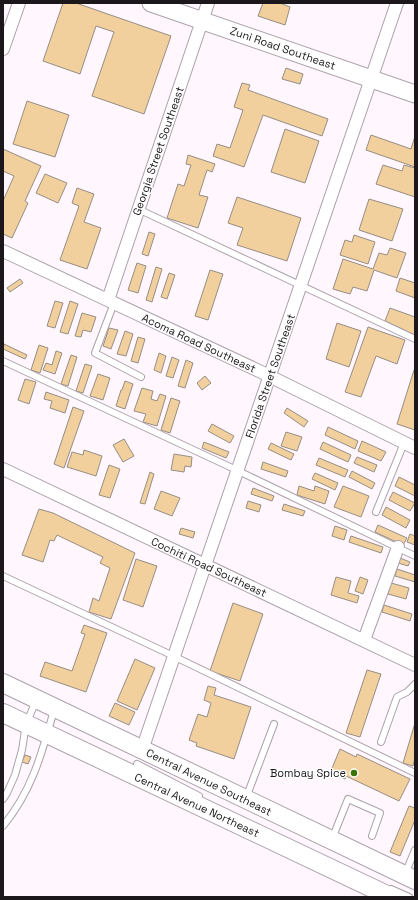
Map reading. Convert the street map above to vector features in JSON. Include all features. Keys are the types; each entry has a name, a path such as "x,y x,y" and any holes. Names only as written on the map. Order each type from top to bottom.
{"main road":[{"name":"Central Avenue Southeast","path":"3,683 54,708 139,757 246,799 410,878"},
{"name":"Central Avenue Northeast","path":"3,713 390,892"}],"street":[{"path":"3,49 19,3"},
{"name":"Zuni Road Southeast","path":"151,3 415,94"},
{"name":"Georgia Street Southeast","path":"111,301 138,209 208,3"},
{"name":"Florida Street Southeast","path":"139,757 397,3"},
{"name":"Acoma Road Southeast","path":"3,251 270,376 415,448"},
{"name":"Cochiti Road Southeast","path":"3,469 415,665"},
{"path":"364,640 398,547"}],"lane":[{"path":"138,209 415,338"},
{"path":"111,301 95,354 141,377"},
{"path":"3,361 238,470 415,556"},
{"path":"376,512 404,443"},
{"path":"3,576 174,656 415,773"},
{"path":"382,742 397,697 407,692 415,684"},
{"path":"3,799 15,775 22,750 26,724 37,700"},
{"path":"3,826 15,812 37,768 54,708"},
{"path":"246,799 274,724"},
{"name":"Central Avenue Northeast","path":"139,757 204,799"},
{"path":"331,840 348,799 380,813 372,836"},
{"path":"410,878 415,850"},
{"name":"Central Avenue Northeast","path":"390,892 409,897"}],"building":[{"path":"63,3 76,3 171,36 144,114 92,96 114,32 96,26 80,74 43,61"},
{"path":"263,3 280,3 290,7 285,25 258,16"},
{"path":"286,68 303,74 300,84 282,79"},
{"path":"242,83 250,85 248,90 328,119 322,136 263,115 244,167 213,156 217,144 230,148 243,110 234,107"},
{"path":"27,101 69,115 55,157 13,144"},
{"path":"285,129 319,141 305,183 271,172"},
{"path":"371,135 411,149 415,136 415,167 366,150"},
{"path":"3,149 41,166 25,201 28,203 12,238 3,234 3,201 14,176 3,171"},
{"path":"188,155 215,164 212,172 207,170 199,195 208,197 198,228 167,218 178,184 184,186 191,165 186,164"},
{"path":"383,165 402,171 404,165 415,168 415,197 376,184"},
{"path":"45,174 67,183 58,203 36,193"},
{"path":"77,188 94,194 84,222 101,228 87,269 60,260 79,206 72,203"},
{"path":"237,197 301,218 287,261 237,245 243,228 228,223"},
{"path":"369,199 403,209 392,241 359,230"},
{"path":"149,232 155,234 148,256 142,254"},
{"path":"354,235 375,242 368,264 340,255 345,240 352,242"},
{"path":"390,248 406,253 397,278 374,270 367,291 353,287 350,294 333,289 343,259 373,269 379,253 387,255"},
{"path":"137,263 146,266 138,293 128,290"},
{"path":"156,267 162,269 152,302 146,300"},
{"path":"210,270 223,274 208,320 195,316"},
{"path":"169,273 175,275 167,299 161,297"},
{"path":"400,278 415,283 415,298 396,291"},
{"path":"20,279 23,283 10,292 7,288"},
{"path":"55,301 63,303 55,328 47,326"},
{"path":"70,301 78,304 68,334 60,332"},
{"path":"390,308 415,317 415,335 385,321"},
{"path":"82,313 96,317 91,332 83,330 81,337 75,336"},
{"path":"337,323 361,331 349,367 326,359"},
{"path":"368,327 405,340 397,364 376,356 361,397 345,392"},
{"path":"109,328 118,330 111,349 103,346"},
{"path":"125,331 133,334 126,356 117,354"},
{"path":"138,337 145,339 138,363 131,361"},
{"path":"4,344 27,355 25,359 3,349"},
{"path":"39,345 48,348 40,373 31,370"},
{"path":"56,351 62,353 55,374 43,370 46,363 52,365"},
{"path":"159,353 166,356 161,373 154,370"},
{"path":"71,355 77,357 68,386 61,384"},
{"path":"172,357 179,360 173,378 166,376"},
{"path":"186,360 193,363 185,388 178,386"},
{"path":"85,364 92,366 83,393 76,391"},
{"path":"415,370 415,430 397,424"},
{"path":"98,374 110,378 103,400 90,396"},
{"path":"205,376 211,383 202,390 197,383"},
{"path":"25,379 36,382 29,404 18,400"},
{"path":"125,381 133,384 125,409 116,406"},
{"path":"142,388 153,391 151,399 157,401 160,394 166,396 157,426 143,422 146,414 134,411"},
{"path":"46,392 69,400 65,413 50,408 52,401 44,399"},
{"path":"171,398 180,401 170,433 161,430"},
{"path":"73,407 84,411 64,468 54,464"},
{"path":"287,408 308,421 304,427 284,413"},
{"path":"212,424 234,436 230,443 208,431"},
{"path":"328,427 358,441 355,449 325,435"},
{"path":"286,432 302,437 297,451 281,446"},
{"path":"124,439 134,456 123,462 113,445"},
{"path":"362,441 386,452 381,461 358,451"},
{"path":"204,442 229,452 226,458 202,448"},
{"path":"323,442 351,455 348,462 320,449"},
{"path":"271,443 294,454 291,460 268,449"},
{"path":"84,450 102,456 96,476 67,467 72,452 83,455"},
{"path":"174,454 192,457 191,467 185,466 184,472 171,470"},
{"path":"357,457 377,465 374,472 354,463"},
{"path":"319,458 348,470 345,477 316,465"},
{"path":"263,462 288,471 286,477 261,469"},
{"path":"109,465 120,469 110,498 99,495"},
{"path":"352,471 375,483 372,489 349,477"},
{"path":"150,472 154,474 145,504 140,503"},
{"path":"315,473 338,483 335,490 312,479"},
{"path":"399,477 415,485 415,496 395,486"},
{"path":"299,486 314,491 315,486 329,491 325,504 297,495"},
{"path":"343,486 369,496 361,517 334,507"},
{"path":"253,488 274,496 272,501 251,494"},
{"path":"161,491 180,498 172,516 154,509"},
{"path":"393,492 415,503 410,511 389,500"},
{"path":"248,501 261,505 259,512 246,508"},
{"path":"284,504 305,511 303,516 282,510"},
{"path":"386,507 410,520 406,528 382,515"},
{"path":"39,509 53,513 135,553 111,619 89,612 93,598 99,601 110,568 100,563 103,557 57,535 54,541 50,540 43,562 22,555"},
{"path":"378,525 407,538 403,545 375,532"},
{"path":"335,526 347,530 344,540 332,536"},
{"path":"181,528 195,532 193,538 179,534"},
{"path":"410,534 415,536 415,545 407,542"},
{"path":"351,536 383,547 381,553 349,542"},
{"path":"400,558 410,562 408,566 398,563"},
{"path":"136,559 157,566 143,607 123,600"},
{"path":"397,569 415,575 415,582 395,576"},
{"path":"336,577 351,581 348,593 359,596 357,603 331,595"},
{"path":"360,577 368,580 363,594 355,591"},
{"path":"391,583 409,588 406,599 388,594"},
{"path":"233,603 263,614 240,681 210,671"},
{"path":"384,605 412,614 410,621 382,612"},
{"path":"84,625 107,633 86,692 40,676 45,662 72,671 85,634 81,633"},
{"path":"135,659 155,668 137,710 117,701"},
{"path":"367,670 381,674 360,737 346,733"},
{"path":"208,686 216,688 214,695 251,707 234,759 196,746 197,743 189,740 198,714 207,717 211,703 204,700"},
{"path":"115,703 135,712 129,725 109,716"},
{"path":"415,723 415,758 413,766 403,763"},
{"path":"340,749 356,757 357,754 410,779 399,801 346,776 345,779 330,773"},
{"path":"25,755 31,757 28,764 22,762"},
{"path":"409,806 415,808 415,820 400,856 390,852"}],"place":[{"name":"Bombay Spice","path":"354,773"}]}
